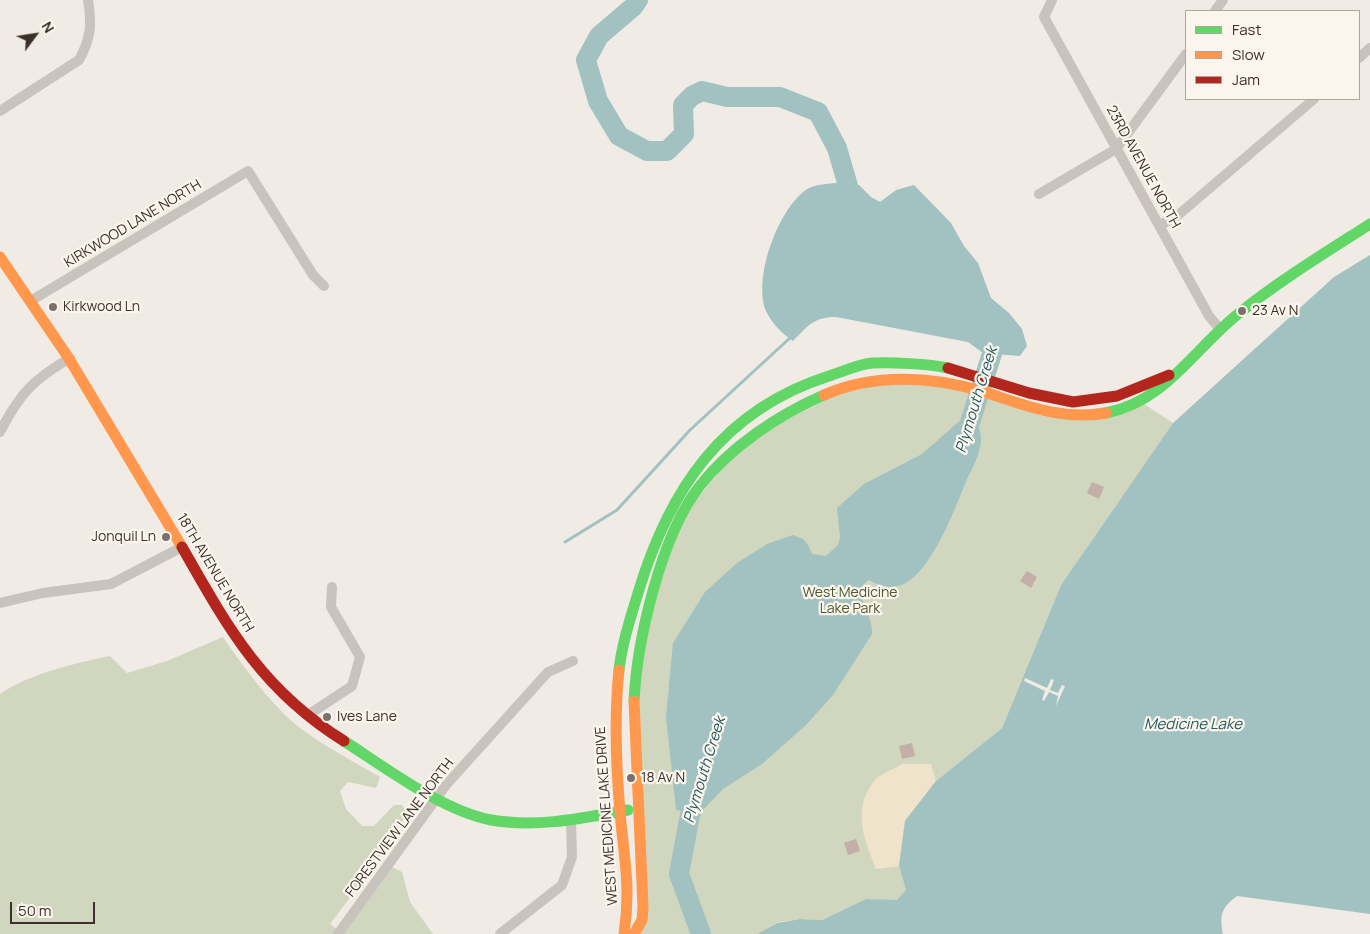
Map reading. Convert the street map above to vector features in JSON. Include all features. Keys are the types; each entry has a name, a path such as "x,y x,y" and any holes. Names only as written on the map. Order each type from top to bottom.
{"street":[{"path":"0,111 79,60 87,47 91,31 88,0"},
{"name":"23RD AVENUE NORTH","path":"1052,0 1044,17 1209,316 1220,329"},
{"path":"1360,57 1370,48"},
{"path":"1039,194 1116,149 1185,55"},
{"path":"1160,226 1177,216 1313,100"},
{"name":"KIRKWOOD LANE NORTH","path":"32,300 248,171 313,275 324,286"},
{"name":"WEST MEDICINE LAKE DRIVE","path":"634,934 642,920 643,907 633,710 639,650 662,568 680,518 698,488 749,438 805,402 872,380 938,381 964,386 1050,415 1080,418 1121,410 1154,395 1186,366 1220,329 1278,286 1370,224"},
{"name":"18TH AVENUE NORTH","path":"0,257 32,300 70,358 220,614 241,646 284,696 338,737 437,800 473,816 506,822 571,820 637,809"},
{"path":"0,432 15,404 35,380 70,358"},
{"name":"WEST MEDICINE LAKE DRIVE","path":"624,934 628,906 628,875 620,812 615,710 622,647 647,563 669,511 689,477 738,424 766,404 798,386 871,363 946,367 968,372 1029,393 1073,402 1118,396 1186,366"},
{"path":"0,603 43,593 110,584 182,547"},
{"path":"308,714 352,686 360,657 331,608 332,587"},
{"name":"FORESTVIEW LANE NORTH","path":"338,934 437,800 446,785 548,672 573,661"},
{"path":"500,934 562,885 572,857 571,820"}],"green space":[{"name":"West Medicine Lake Park","path":"865,381 938,381 1050,415 1141,402 1173,423 1061,585 1002,728 936,781 899,866 906,890 897,901 866,899 822,920 800,919 778,922 757,934 641,934 639,650 680,518 749,438"},
{"path":"223,637 253,678 296,725 380,777 376,788 348,782 340,791 346,809 362,826 374,826 394,805 402,805 408,813 370,871 330,924 343,934 0,934 0,694 38,675 110,656 127,673 167,661"},
{"path":"392,867 402,872 410,902 433,934 344,934"}],"sand":[{"path":"902,764 931,764 936,781 905,821 899,866 876,869 864,835 862,824 863,802 875,780"}],"water":[{"path":"822,184 859,185 871,197 880,202 896,190 914,185 951,223 964,246 978,263 991,298 1009,313 1022,329 1027,346 1020,356 983,353 968,342 836,317 828,317 811,323 793,341 782,332 769,317 763,299 765,264 771,245 778,227 798,197 809,188"},
{"name":"Medicine Lake","path":"1370,255 1370,914 1237,896 1228,904 1223,912 1221,922 1223,934 757,934 777,923 800,919 822,920 866,899 897,900 906,890 899,866 905,821 936,781 1002,728 1061,585 1173,423 1334,277"},
{"path":"964,417 978,421 981,444 949,522 932,554 912,579 892,587 868,580 859,590 869,617 872,634 833,695 806,725 762,764 723,789 699,814 676,810 666,717 673,643 705,592 737,563 767,544 793,535 803,539 812,554 826,556 838,545 840,537 837,508 864,484 922,454"}],"pier":[{"path":"1025,678 1047,688 1051,679 1054,680 1050,690 1058,693 1062,685 1065,686 1056,706 1058,696 1049,692 1044,701 1042,700 1045,691 1024,681"}],"building":[{"path":"1092,482 1104,487 1099,499 1087,493"},
{"path":"1027,571 1037,577 1031,588 1020,581"},
{"path":"912,743 915,756 902,759 899,746"},
{"path":"856,839 860,851 848,855 844,843"}],"waterway":[{"name":"Plymouth Creek","path":"638,0 633,7 599,36 586,60 598,101 619,136 647,151 667,151 684,134 683,105 692,96 702,91 727,97 780,97 818,112 837,148 855,210"},
{"name":"Plymouth Creek","path":"963,444 998,335 993,330"},
{"path":"565,542 617,510 690,430 791,337"},
{"name":"Plymouth Creek","path":"701,934 679,874 690,815 702,788"}],"traffic: fast":[{"path":"1106,413 1127,407 1146,398 1178,372 1238,314 1286,279 1370,224"},
{"path":"619,670 624,641 638,593 666,520 684,488 705,459 730,432 758,410 791,391 856,366 872,363 890,363 921,364 948,368"},
{"path":"634,701 640,649 653,590 673,533 685,508 711,472 740,446 772,422 824,395"},
{"path":"344,741 434,798 454,808 491,820 525,823 560,821 628,810"}],"traffic: slow":[{"path":"0,257 68,357 182,547"},
{"path":"824,395 863,383 903,379 924,380 964,387 1059,413 1074,415 1106,413"},
{"path":"619,670 616,705 616,741 627,887 624,934"},
{"path":"634,701 643,907 642,920 634,934"}],"traffic: jam":[{"path":"948,368 1029,393 1073,402 1117,396 1169,375"},
{"path":"182,547 232,631 269,679 315,721 344,741"}],"place":[{"name":"Kirkwood Ln","path":"53,307"},
{"name":"23 Av N","path":"1242,311"},
{"name":"Jonquil Ln","path":"166,537"},
{"name":"Ives Lane","path":"327,717"},
{"name":"18 Av N","path":"631,778"}]}
